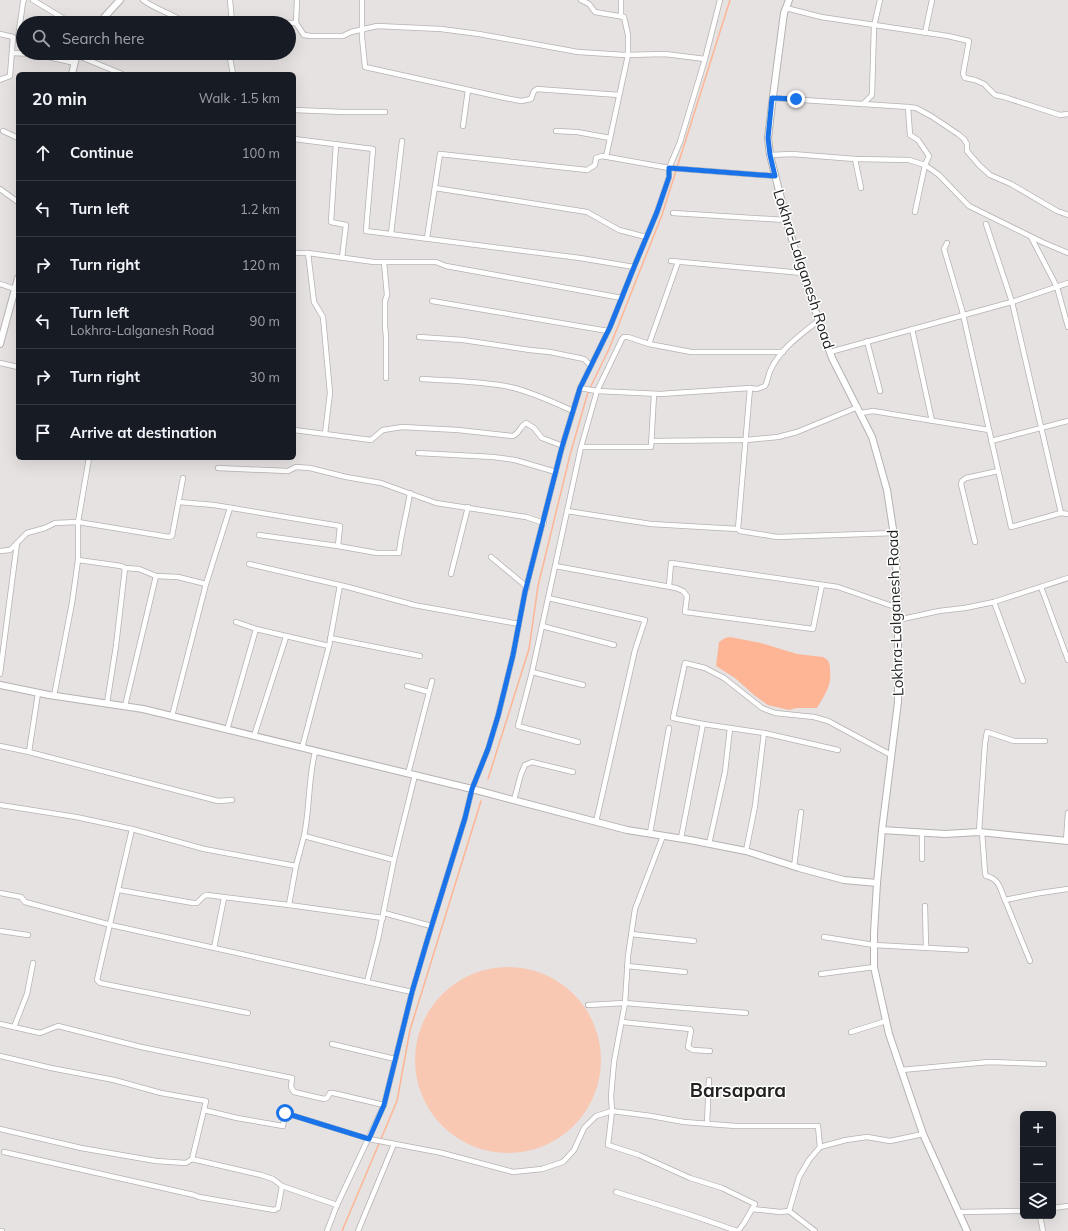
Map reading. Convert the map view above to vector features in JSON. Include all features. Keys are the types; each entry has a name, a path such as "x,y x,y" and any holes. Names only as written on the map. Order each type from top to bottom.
{"main road":[{"path":"105,16 120,0"},
{"name":"Lokhra-Lalganesh Road","path":"789,0 786,8 778,52 772,98 768,138 770,155 786,220 802,273 830,352 872,437 878,454 887,490 894,533 898,608 898,702 877,883 874,968 889,1034 923,1134 967,1231"},
{"path":"73,72 76,60"},
{"path":"0,344 16,287"},
{"path":"0,685 54,696 143,709 472,789 627,830 681,838 746,851 794,867 844,880 877,883"},
{"path":"882,830 945,834 980,832 1067,841"}],"street":[{"path":"21,16 24,0"},
{"path":"33,0 59,16"},
{"path":"143,0 152,7 172,16"},
{"path":"230,0 231,16"},
{"path":"297,0 296,22 304,35 343,36 351,32 376,26 441,29 479,34 578,52 628,55 664,54 705,59"},
{"path":"362,0 362,29 365,67 521,101 531,99 534,91 537,89 619,95"},
{"path":"581,0 589,4 595,12 624,17 627,29 628,55 606,157"},
{"path":"621,0 621,16"},
{"path":"326,1231 384,1105 412,992 431,926 465,818 472,789 488,749 498,716 513,655 526,587 573,412 591,366 608,331 657,212 705,59 720,0"},
{"path":"863,104 872,95 874,26 880,0"},
{"path":"925,33 932,0"},
{"path":"786,8 821,17 948,36 969,41 963,74 965,78 984,84 995,95 1060,115 1068,114"},
{"path":"0,34 13,37 10,76 0,80"},
{"path":"12,53 16,53"},
{"path":"62,60 75,63"},
{"path":"90,60 118,72"},
{"path":"230,60 233,72"},
{"path":"463,126 468,90"},
{"path":"772,98 908,106 916,108 931,116 964,139 967,144 967,151 990,175 1011,184 1057,211 1068,215"},
{"path":"908,106 910,135 918,140 929,156 925,164 915,212"},
{"path":"296,110 385,112"},
{"path":"3,131 16,137"},
{"path":"556,131 577,132 610,138"},
{"path":"296,139 373,149 366,231 580,258 634,267"},
{"path":"391,234 402,141"},
{"path":"336,144 331,222 346,225 342,258"},
{"path":"427,238 440,154 587,170 595,165 596,158 602,156 671,168 775,176"},
{"path":"770,155 792,154 855,159 909,160 925,164 939,175 969,206 1031,237 1068,253"},
{"path":"855,159 861,188"},
{"path":"435,188 587,212 609,226 646,237"},
{"path":"0,189 16,201"},
{"path":"673,212 786,220"},
{"path":"986,224 1012,302 1061,513"},
{"path":"1031,237 1058,287 1068,328"},
{"path":"947,243 944,249 963,315 1011,527 1061,513 1068,514"},
{"path":"296,252 384,262 436,262 453,268 622,298"},
{"path":"308,253 314,302 323,317 330,393 325,434"},
{"path":"671,261 802,273"},
{"path":"384,262 386,295 386,378"},
{"path":"649,344 678,262"},
{"path":"830,352 1012,302 1068,283"},
{"path":"0,284 15,290"},
{"path":"432,300 608,331"},
{"path":"582,388 596,391 654,394 750,388 757,389 765,386 770,370 775,361 783,352 819,320"},
{"path":"912,329 932,421"},
{"path":"419,337 463,340 550,352 584,359 591,366"},
{"path":"578,742 518,726 532,672 581,447 596,391 624,337 649,344 691,352 783,352"},
{"path":"867,341 880,391"},
{"path":"0,363 16,367"},
{"path":"422,379 484,383 510,388 538,396 573,412"},
{"path":"738,529 750,388"},
{"path":"581,447 651,447 654,394"},
{"path":"652,441 746,440 778,436 797,432 859,410 988,430"},
{"path":"991,441 1068,421"},
{"path":"296,430 371,440 383,430 402,427 458,430 513,436 517,434 521,426 526,424 534,428 542,438 563,446"},
{"path":"418,453 493,456 515,460 556,472"},
{"path":"54,696 72,604 78,560 78,522 89,460"},
{"path":"218,468 288,471 296,467 310,468 346,477 381,483 436,503 526,518 544,523"},
{"path":"976,542 961,484 966,478 998,471"},
{"path":"0,551 10,550 27,533 45,528 55,522 78,522 169,537 172,536 183,478"},
{"path":"259,535 377,553 399,553 410,493"},
{"path":"179,502 214,505 340,526 338,546"},
{"path":"172,716 206,584 230,508"},
{"path":"451,574 468,508"},
{"path":"567,511 651,524 738,529 740,531 778,537 894,533"},
{"path":"0,674 17,543"},
{"path":"492,557 526,587"},
{"path":"78,560 139,569 156,576 178,577 206,584"},
{"path":"669,586 671,563 838,587 898,608"},
{"path":"249,564 340,585 414,605 519,624"},
{"path":"555,566 669,586 683,591 687,596 685,612 813,629 822,585"},
{"path":"107,704 116,646 125,568"},
{"path":"125,706 156,576"},
{"path":"898,620 939,611 965,608 994,602 1068,578"},
{"path":"302,748 329,646 340,585"},
{"path":"1041,587 1068,660"},
{"path":"548,598 645,620 634,657 596,822"},
{"path":"994,602 1023,681"},
{"path":"236,622 256,630 329,646"},
{"path":"542,626 614,644"},
{"path":"227,730 256,630"},
{"path":"254,736 286,637"},
{"path":"330,638 420,656"},
{"path":"838,750 764,733 673,718 685,663 705,668 724,678 762,708 775,713 814,716 828,721 892,755"},
{"path":"532,672 583,685"},
{"path":"367,982 383,915 432,680"},
{"path":"408,686 429,692"},
{"path":"29,752 38,693"},
{"path":"681,838 703,724"},
{"path":"650,833 668,728"},
{"path":"708,844 725,772 730,728"},
{"path":"1030,961 997,881 985,874 980,832 985,743 987,732 1014,741 1045,741"},
{"path":"746,851 755,806 764,733"},
{"path":"0,746 29,752 218,801 232,800"},
{"path":"289,905 296,866 304,836 308,812 310,774 315,752"},
{"path":"514,800 525,765 532,762 573,772"},
{"path":"0,805 76,817 132,829 204,849 296,866"},
{"path":"794,867 801,812"},
{"path":"1067,841 1068,813"},
{"path":"132,829 97,980 100,982 248,1013"},
{"path":"922,833 922,859"},
{"path":"304,836 394,860"},
{"path":"616,1192 691,1214 737,1231 755,1204 722,1188 690,1178 639,1155 608,1145 612,1111 611,1096 614,1062 625,1003 627,966 631,934 636,907 663,836"},
{"path":"1005,900 1068,889"},
{"path":"119,890 193,903 197,903 204,896 207,896 383,915 431,926"},
{"path":"0,894 21,897 26,902 111,924 412,992"},
{"path":"214,948 224,898"},
{"path":"925,906 926,947"},
{"path":"0,931 28,935"},
{"path":"631,934 694,941"},
{"path":"824,937 874,945 966,950"},
{"path":"14,1027 27,994 33,963"},
{"path":"627,966 685,972"},
{"path":"822,974 874,968"},
{"path":"588,1005 625,1003 746,1013"},
{"path":"851,1032 886,1021"},
{"path":"622,1022 690,1029 691,1031 688,1047 693,1050 710,1051"},
{"path":"0,1024 40,1033 58,1026 142,1047 292,1078 291,1087 294,1092 324,1099 333,1093 384,1105"},
{"path":"332,1044 395,1059"},
{"path":"0,1056 51,1068 114,1080 161,1093 206,1101 192,1159 186,1163 156,1161 81,1148 0,1129"},
{"path":"901,1070 989,1062 1044,1064"},
{"path":"707,1124 709,1080"},
{"path":"204,1110 237,1118 283,1126 285,1113 369,1139 442,1154 513,1172 542,1169 563,1162 574,1150 584,1128 596,1116 612,1111 707,1124 736,1126 818,1126 820,1147"},
{"path":"789,1210 799,1177 809,1160 820,1147 846,1140 867,1137 890,1142 923,1134"},
{"path":"358,1231 394,1144"},
{"path":"4,1152 199,1197 274,1210 278,1208 282,1186"},
{"path":"192,1159 274,1179 282,1186 337,1205"},
{"path":"1056,1208 1068,1206"},
{"path":"752,1209 780,1212 789,1210"},
{"path":"789,1210 815,1231"},
{"path":"959,1212 1020,1211"},
{"path":"1041,1219 1043,1231"}],"shaded area":[{"path":"730,637 761,643 797,654 823,657 827,659 830,665 830,681 827,690 817,708 797,708 789,710 768,705 735,678 716,666 719,642"},
{"path":"499,967 517,967 544,974 560,983 574,994 585,1008 594,1024 601,1051 601,1069 594,1096 585,1112 574,1126 560,1137 544,1146 517,1153 499,1153 481,1149 464,1142 449,1132 436,1119 426,1104 419,1087 415,1069 415,1051 419,1033 426,1016 436,1001 449,988 464,978 481,971"}],"waterway":[{"path":"488,779 529,649 538,586 570,455 588,392 609,349 662,215 730,0"},
{"path":"342,1231 397,1101 410,1030 481,801"}],"district":[{"name":"Barsapara","path":"738,1090"}],"route":[{"path":"285,1113 369,1139 384,1105 412,992 465,818 472,789 488,749 498,716 513,655 525,592 562,447 580,388 610,327 657,212 669,177 669,168 775,176 768,138 772,98 796,99"}]}
